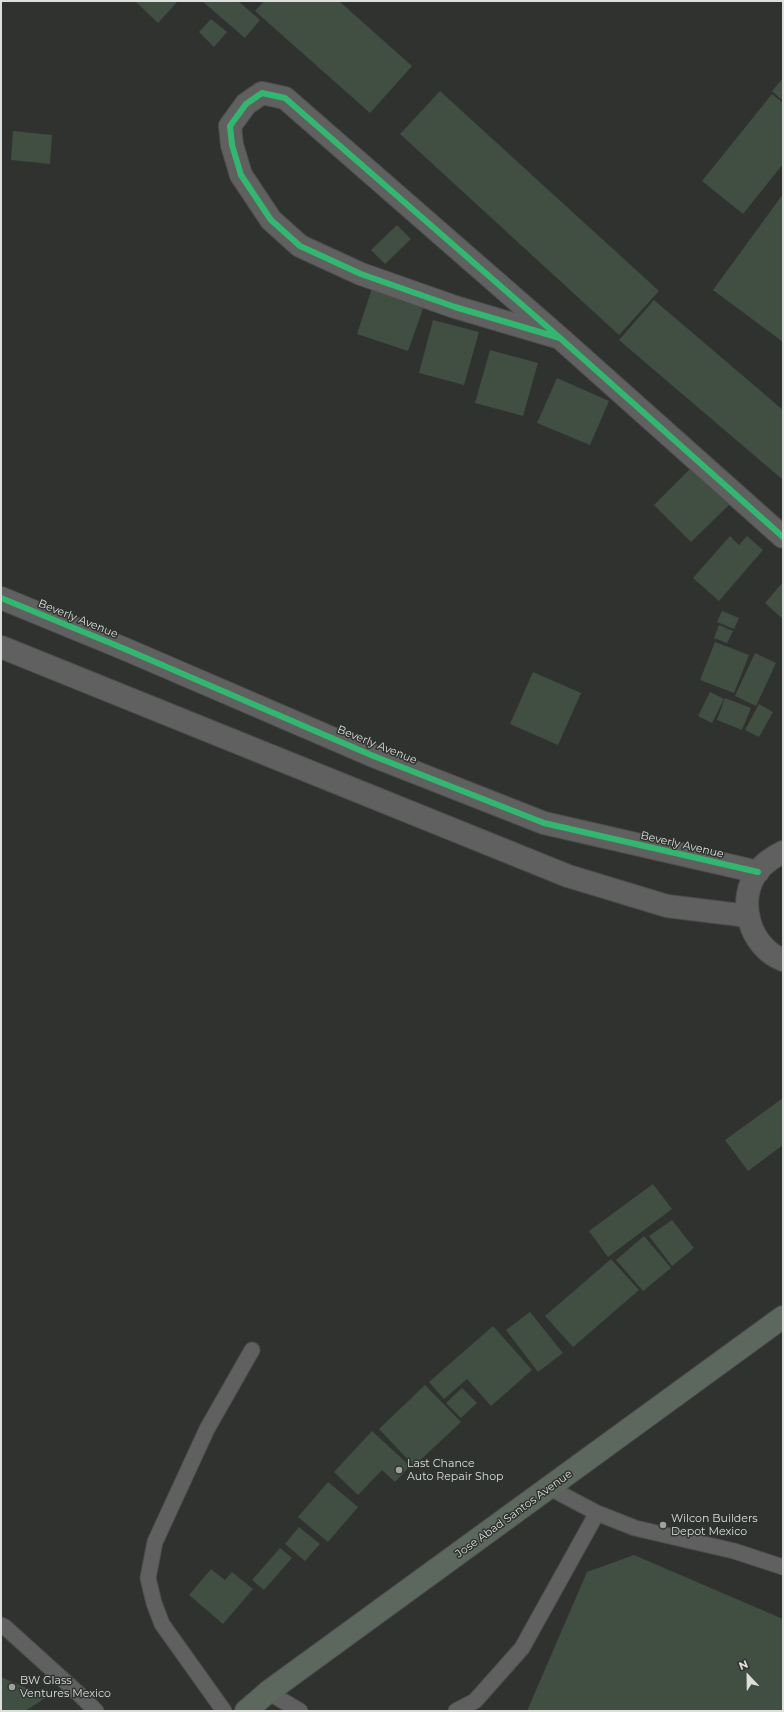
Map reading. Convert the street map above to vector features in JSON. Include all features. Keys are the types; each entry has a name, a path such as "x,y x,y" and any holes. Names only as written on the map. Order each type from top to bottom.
{"highway":[{"name":"Jose Abad Santos Avenue","path":"246,1711 268,1692 783,1317"}],"street":[{"path":"560,338 440,302 362,274 300,246 271,220 242,175 232,145 230,126 246,104 262,93 285,98 560,338 783,537"},
{"name":"Beverly Avenue","path":"1,598 126,649 371,755 544,822 758,872"},
{"path":"1,647 568,876 667,906 748,916"},
{"path":"783,852 770,859 758,872 750,885 747,900 748,916 753,933 764,947 783,960"}],"lane":[{"path":"224,1711 162,1624 154,1603 148,1578 155,1542 207,1429 252,1350"},
{"path":"550,1488 597,1513 635,1528 734,1552 783,1567"},
{"path":"456,1711 475,1701 522,1648 597,1513"},
{"path":"1,1625 4,1626 96,1711"},
{"path":"268,1692 300,1711"}],"building":[{"path":"135,1 178,1 158,23"},
{"path":"202,1 238,1 260,20 245,38"},
{"path":"264,1 339,1 412,66 370,113 255,11"},
{"path":"211,19 227,32 214,47 199,32"},
{"path":"783,78 783,101 772,91"},
{"path":"440,91 659,291 619,335 400,134"},
{"path":"772,94 783,103 783,164 743,214 702,181"},
{"path":"13,131 52,135 50,164 11,160"},
{"path":"783,194 783,342 713,290"},
{"path":"397,225 411,239 385,264 371,250"},
{"path":"372,288 424,306 408,351 357,334"},
{"path":"654,300 783,410 783,480 619,340"},
{"path":"433,320 479,332 464,385 419,373"},
{"path":"490,350 538,363 523,416 475,403"},
{"path":"557,378 609,401 590,445 537,423"},
{"path":"694,465 732,502 691,542 654,505"},
{"path":"730,536 739,545 747,536 763,550 719,601 693,578"},
{"path":"783,582 783,619 765,603"},
{"path":"722,611 739,618 734,629 717,622"},
{"path":"719,625 733,631 727,643 714,638"},
{"path":"715,642 749,655 734,693 700,680"},
{"path":"755,653 776,663 756,706 735,696"},
{"path":"533,672 581,693 558,745 510,724"},
{"path":"710,692 724,699 712,723 698,716"},
{"path":"725,698 751,708 742,730 717,720"},
{"path":"759,704 773,712 759,737 745,730"},
{"path":"783,1098 783,1145 748,1171 725,1140"},
{"path":"653,1184 672,1209 608,1257 589,1231"},
{"path":"672,1220 694,1248 672,1266 649,1236"},
{"path":"644,1236 671,1268 643,1291 616,1260"},
{"path":"611,1259 639,1290 573,1347 545,1316"},
{"path":"530,1312 563,1353 538,1372 506,1330"},
{"path":"493,1326 532,1370 491,1406 467,1379 444,1399 429,1382"},
{"path":"425,1385 461,1422 414,1466 379,1429"},
{"path":"462,1388 477,1403 461,1418 446,1403"},
{"path":"372,1431 410,1466 395,1482 382,1470 358,1495 334,1472"},
{"path":"328,1482 358,1507 328,1542 298,1517"},
{"path":"299,1527 320,1544 305,1561 285,1544"},
{"path":"280,1548 292,1558 264,1590 252,1580"},
{"path":"634,1555 783,1619 783,1711 527,1711 587,1572"},
{"path":"211,1569 225,1580 232,1572 253,1589 223,1624 189,1595"},
{"name":"BW Glass Ventures Mexico","path":"1,1677 47,1697 25,1711 1,1711"}],"cycle path":[{"path":"560,338 455,307 361,274 300,246 271,220 241,175 232,145 230,126 246,104 262,93 285,98 560,338 783,537"},
{"path":"1,598 125,649 371,755 544,823 758,872"}],"place":[{"name":"Last Chance Auto Repair Shop","path":"399,1470"},
{"name":"Wilcon Builders Depot Mexico","path":"663,1525"},
{"name":"BW Glass Ventures Mexico","path":"12,1687"}]}
